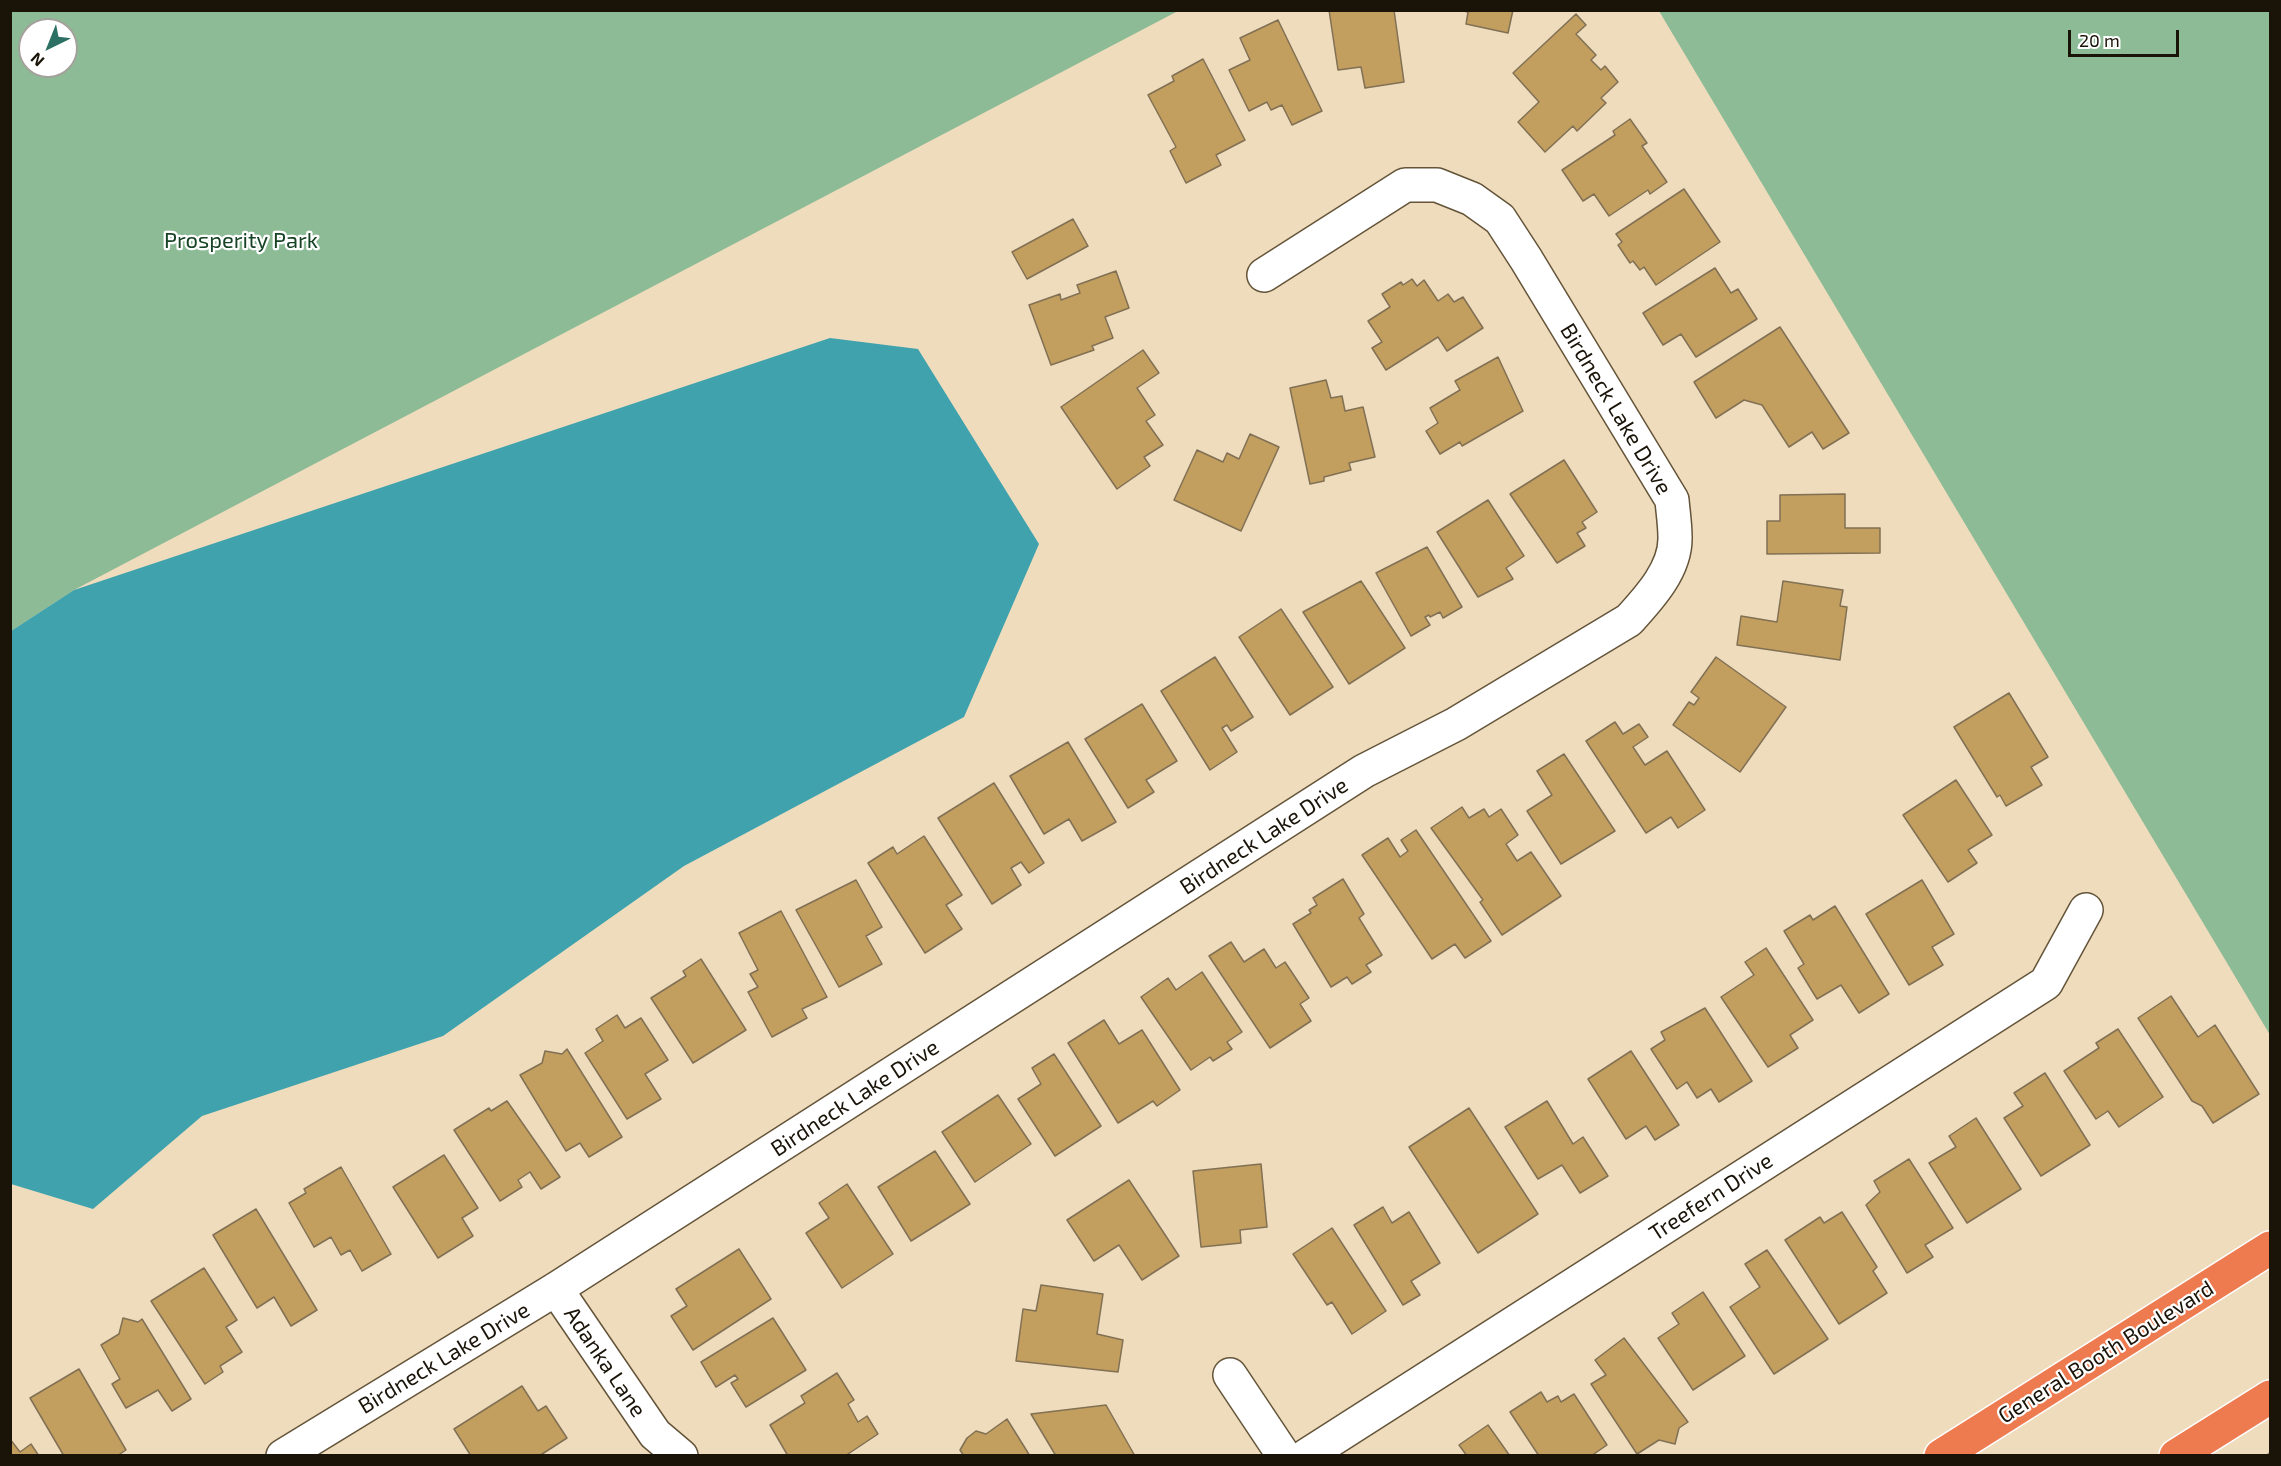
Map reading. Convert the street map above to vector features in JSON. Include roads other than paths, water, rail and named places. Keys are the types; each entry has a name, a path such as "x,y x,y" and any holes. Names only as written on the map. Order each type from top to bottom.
{"highway":[{"name":"General Booth Boulevard","path":"1941,1455 2271,1248"},
{"path":"2176,1455 2271,1397"}],"street":[{"name":"Birdneck Lake Drive","path":"283,1455 556,1289 1364,771 1456,724 1629,620 1650,597 1671,561 1676,539 1672,500 1500,219 1473,199 1437,185 1405,185 1264,275"},
{"name":"Treefern Drive","path":"1306,1455 2046,983 2086,910"},
{"name":"Adanka Lane","path":"556,1289 658,1445 681,1455"},
{"path":"1230,1375 1284,1455"}],"water":[{"path":"830,338 918,349 1039,544 964,717 684,866 443,1036 202,1116 93,1209 11,1184 11,631 74,590"}],"park label":[{"name":"Prosperity Park","path":"241,241"}]}
